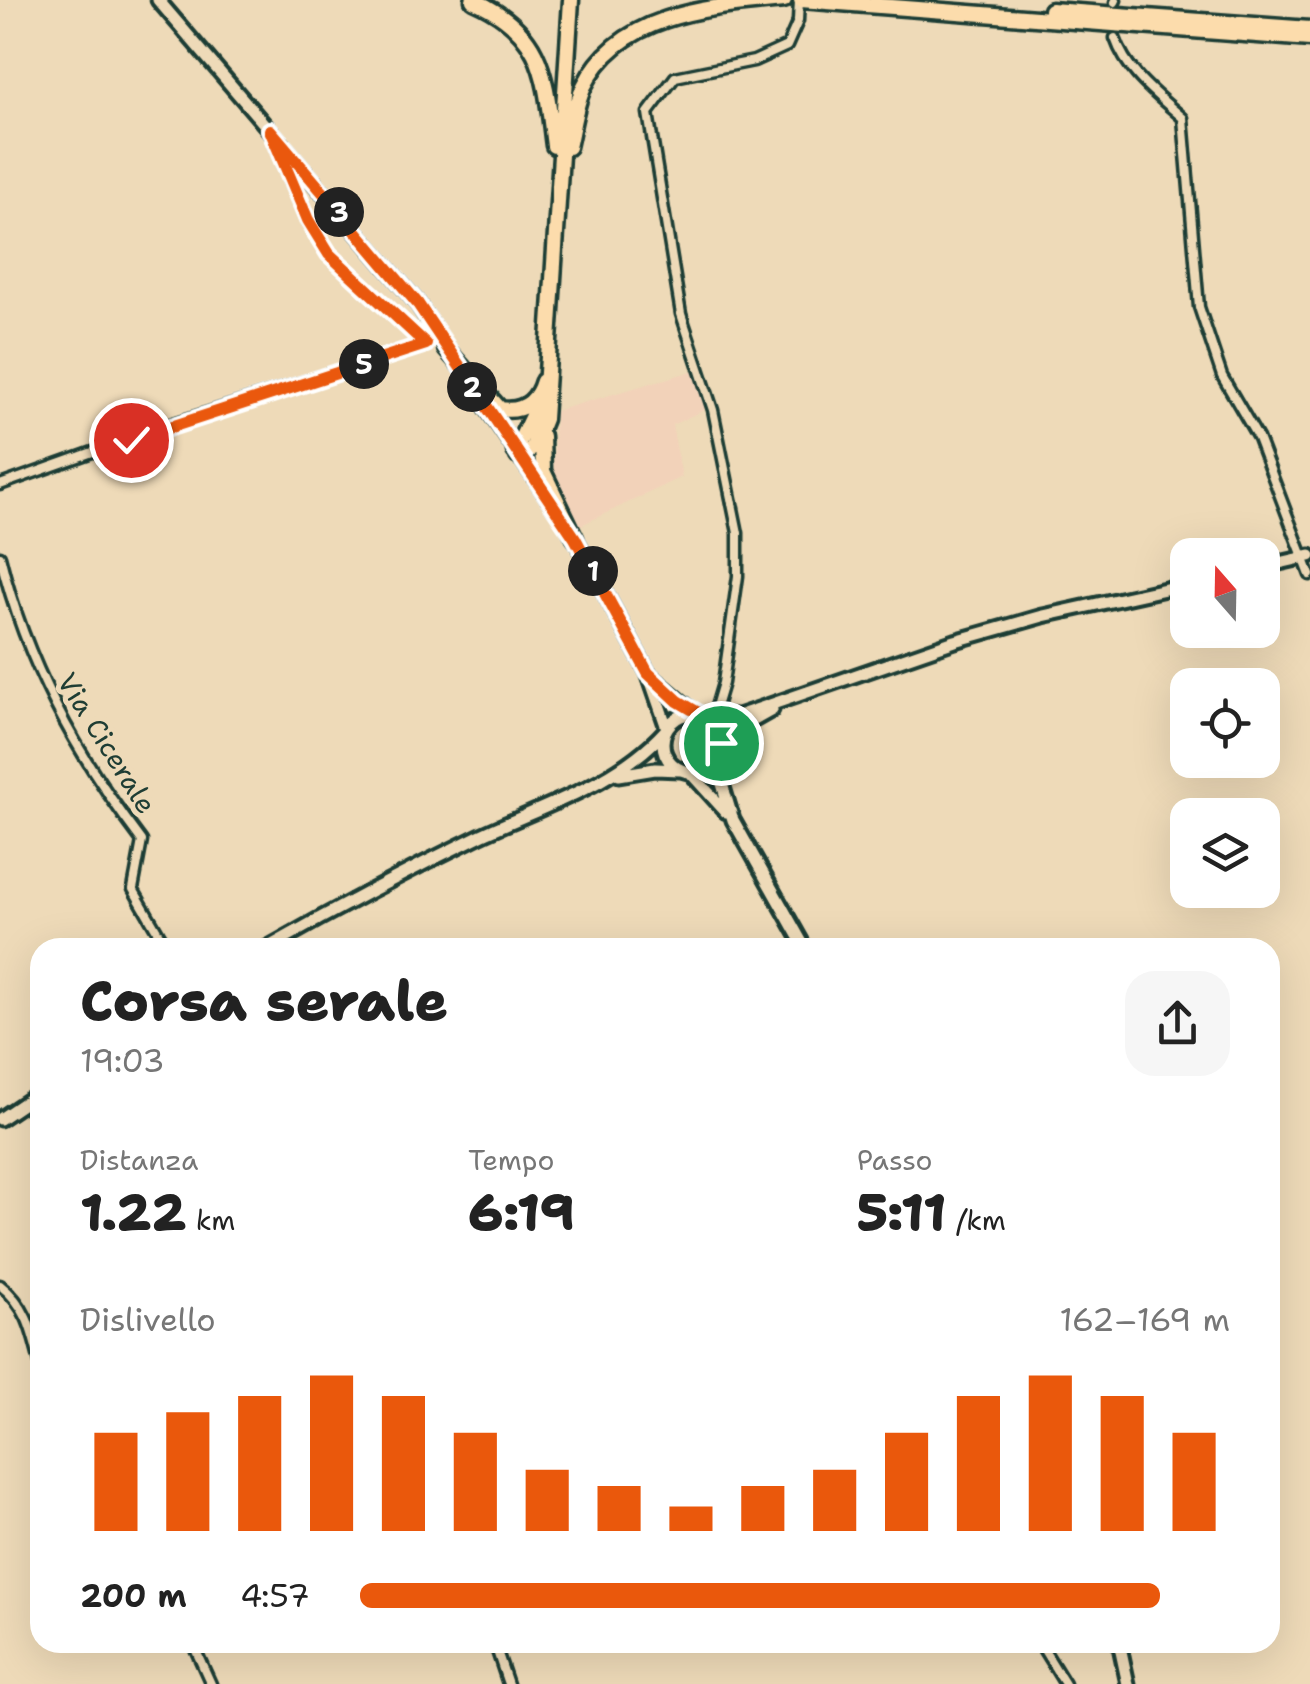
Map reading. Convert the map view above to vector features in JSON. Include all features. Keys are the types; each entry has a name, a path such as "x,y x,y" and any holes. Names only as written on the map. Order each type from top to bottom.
{"highway":[{"path":"472,0 514,25 542,66 551,98 558,182"},
{"path":"571,0 543,470 575,538"},
{"path":"558,182 580,96 597,65 614,48 651,25 688,12 784,0"},
{"path":"800,0 1310,39"},
{"path":"915,0 1310,28"},
{"path":"446,349 500,409 524,408 542,388"},
{"path":"517,453 535,414 546,371"},
{"path":"517,453 532,449 543,428"}],"main road":[{"path":"158,0 418,304 575,538 648,673 666,729 667,758 686,771 733,820 799,938"},
{"path":"1280,563 1307,557"},
{"path":"285,938 384,882 605,778 643,756 678,717 738,716 880,664 1026,621 1170,588"},
{"path":"648,673 720,734 717,756 733,820"},
{"path":"605,778 655,769 704,769 740,728 788,699"},
{"path":"0,1119 30,1099"},
{"path":"1121,1653 1128,1684"}],"street":[{"path":"703,716 723,683 738,576 738,533 713,410 680,314 648,114 675,77 754,61 787,46 798,21 800,0"},
{"path":"1115,38 1122,58 1142,82 1183,118 1199,307 1222,376 1258,438 1307,557 1310,575"},
{"path":"0,485 222,407 426,344 329,254 308,220 270,130"},
{"name":"Via Cicerale","path":"0,556 31,660 88,766 142,841 133,889 161,938"},
{"path":"0,1286 16,1298 30,1326"},
{"path":"197,1653 211,1684"},
{"path":"498,1653 508,1684"},
{"path":"1046,1653 1065,1684"}],"shaded area":[{"path":"696,370 710,407 672,425 682,477 577,527 553,485 555,411"}],"route":[{"path":"131,440 238,402 426,344 329,254 308,220 270,130 418,304 575,538 648,673 694,714 710,720 721,743"}]}
